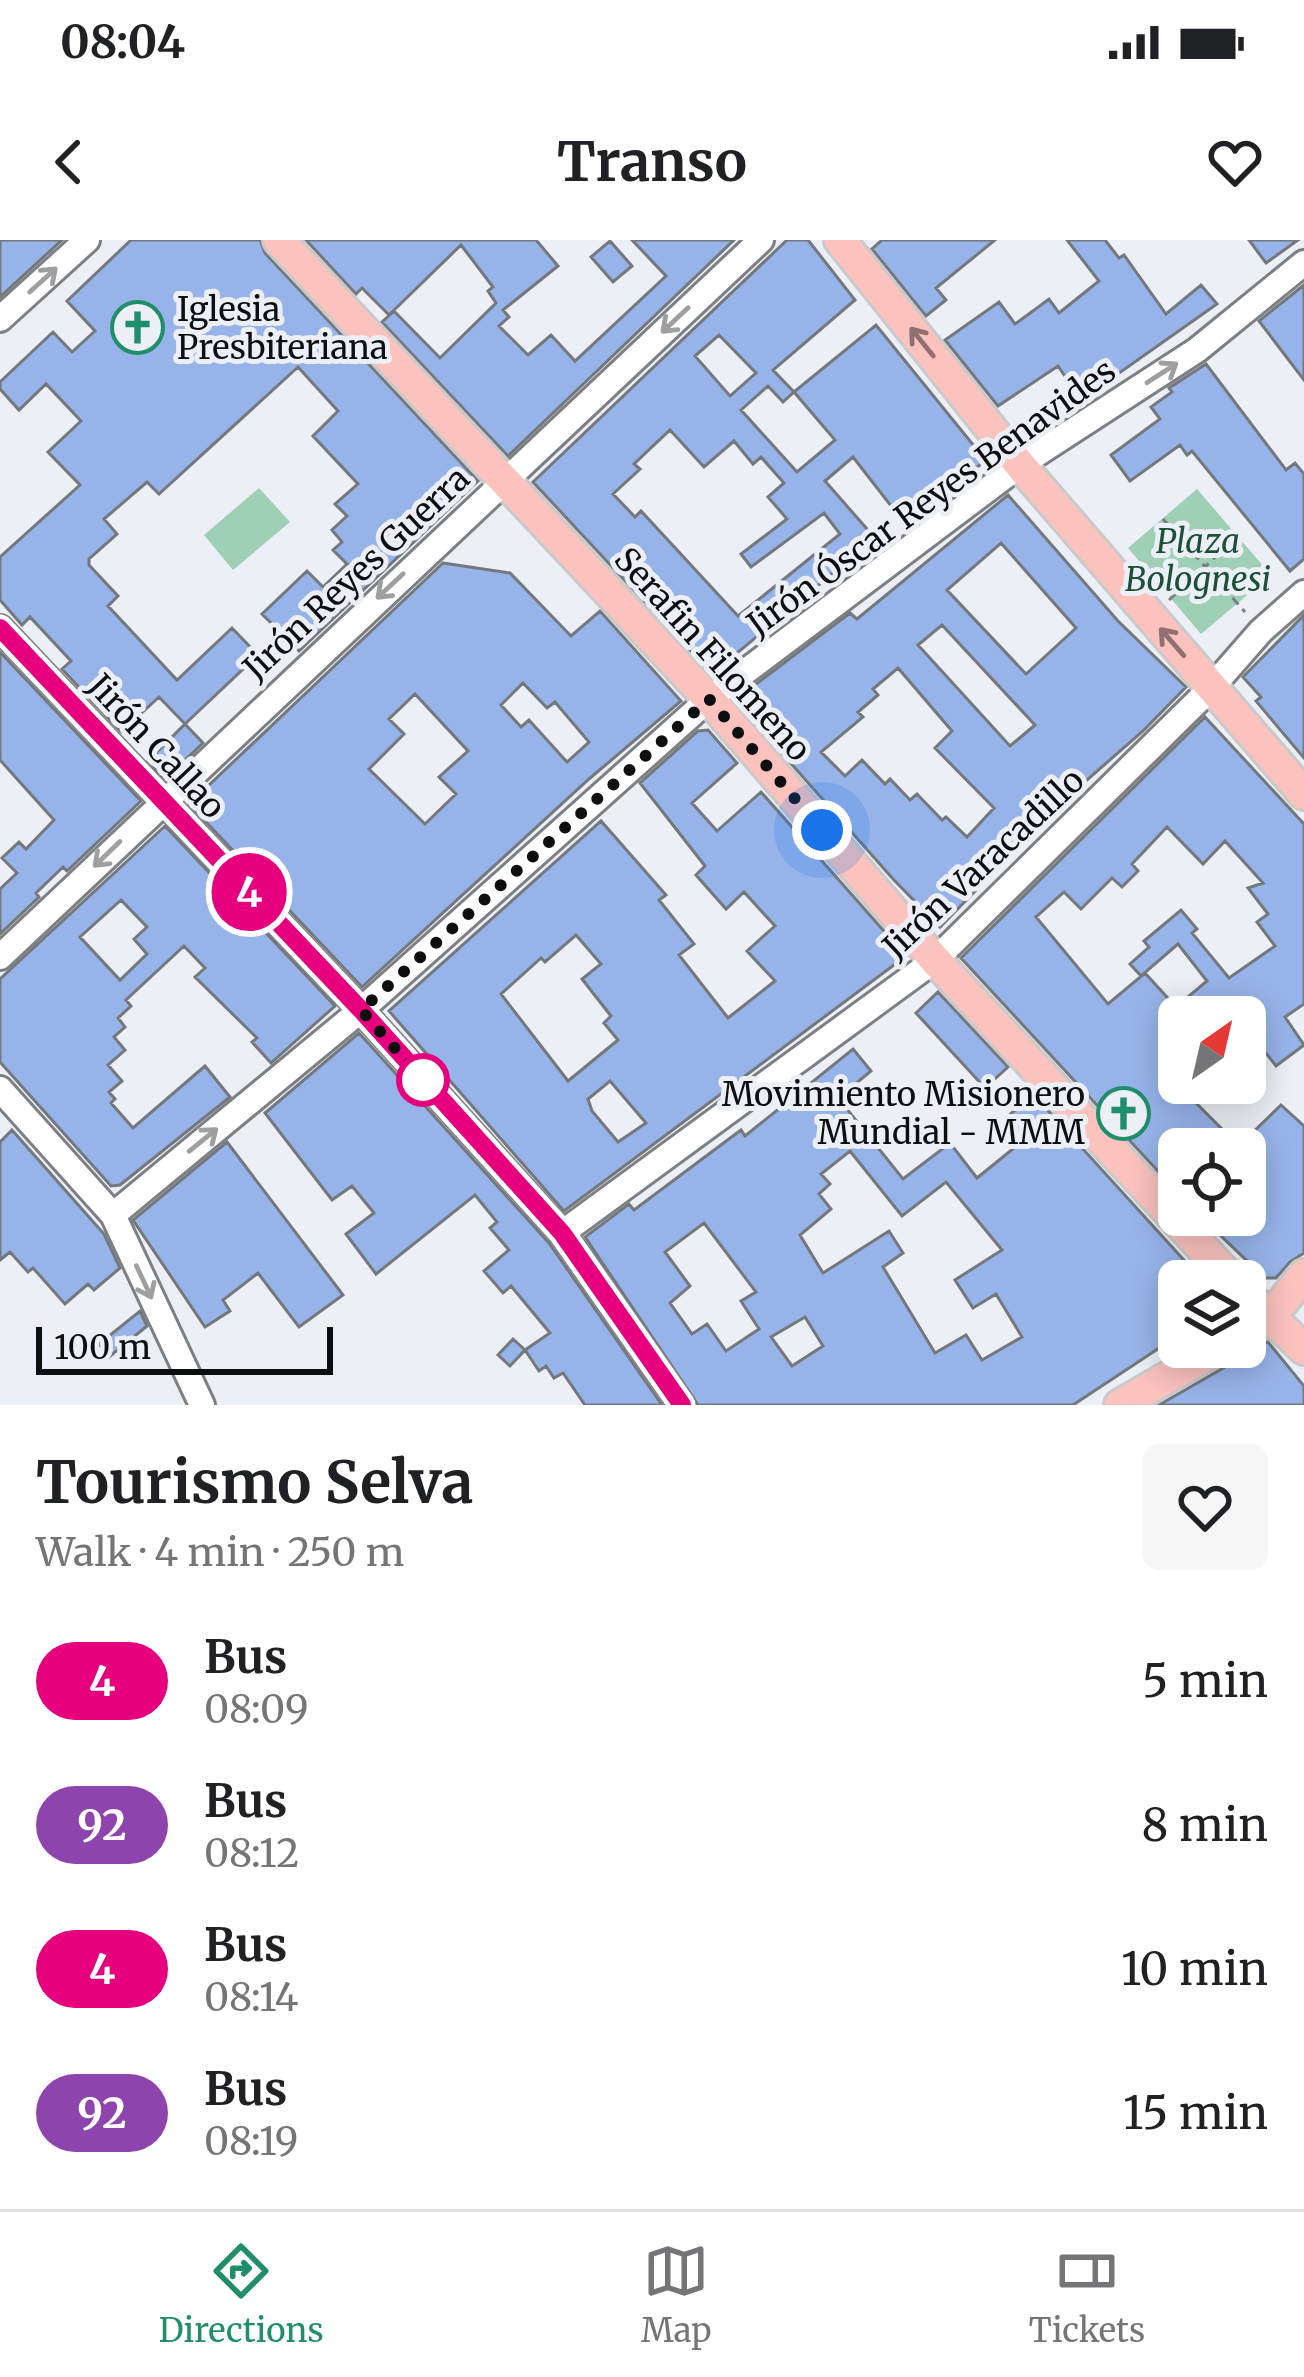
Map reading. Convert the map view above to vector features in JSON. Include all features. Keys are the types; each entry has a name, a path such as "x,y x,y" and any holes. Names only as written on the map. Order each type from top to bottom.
{"main road":[{"name":"Serafin Filomeno","path":"279,240 709,699 935,960 1214,1260"},
{"path":"841,240 1020,465 1304,794"},
{"path":"1266,1316 1304,1275"},
{"path":"1266,1330 1304,1349"},
{"path":"1120,1405 1184,1368"}],"street":[{"path":"0,319 87,240"},
{"name":"Jirón Reyes Guerra","path":"0,957 760,240"},
{"name":"Jirón Óscar Reyes Benavides","path":"112,1215 361,1010 709,699 1020,465 1197,350 1304,263"},
{"name":"Jirón Varacadillo","path":"562,1233 935,960 1304,592"},
{"name":"Jirón Callao","path":"0,628 361,1010 562,1233 682,1405"},
{"path":"0,1090 112,1215 202,1405"}],"path":[{"path":"1163,519 1261,631"},
{"path":"1150,617 1238,536"}],"green space":[{"path":"259,488 290,522 233,570 204,535"},
{"name":"Plaza Bolognesi","path":"1197,489 1271,575 1201,634 1128,548"}],"building":[{"path":"0,240 62,240 0,297"},
{"path":"131,240 260,240 265,253 478,481 299,651 262,614 307,571 323,587 347,564 333,550 342,542 332,530 347,516 335,504 358,484 313,436 338,411 298,367 159,494 147,482 104,519 117,534 89,559 89,565 118,596 108,606 177,680 232,628 258,655 185,724 159,697 121,732 62,669 71,661 30,617 22,625 0,600 0,557 80,485 48,452 81,421 46,384 19,410 0,389 0,382 53,332 72,352 95,331 67,301"},
{"path":"306,240 536,240 558,266 503,310 509,317 499,326 528,355 551,335 575,361 666,276 632,240 734,240 508,456 382,322 394,311 440,358 496,303 488,291 493,287 461,245 389,315 362,288 356,294"},
{"path":"787,240 808,240 855,300 773,370 794,392 876,325 983,457 980,465 902,520 853,457 825,481 875,538 712,674 533,482","holes":["719,335 756,373 730,396 695,356","768,386 783,402 794,392 835,440 797,472 741,410","670,430 704,467 734,441 753,464 761,457 784,483 768,497 787,519 741,554 751,567 824,513 840,534 738,616 641,511 635,517 613,494 640,469 634,464"]},
{"path":"882,240 995,240 936,288 946,300 926,316 872,249"},
{"path":"1067,240 1105,240 1119,258 1124,255 1166,314 1201,285 1217,304 1081,400 1058,366 998,406 945,340 999,302 1015,324 1049,299 1059,313 1099,281"},
{"path":"1249,240 1298,240 1266,263"},
{"path":"610,241 632,266 613,282 591,257"},
{"path":"1304,285 1304,380 1259,321"},
{"path":"1206,364 1286,470 1295,463 1304,474 1304,559 1290,571 1192,451 1187,455 1180,445 1130,481 1111,455 1160,419 1151,407 1172,392 1169,388"},
{"path":"1008,495 1118,621 1186,687 1064,800 940,927 735,700 850,613 857,619","holes":["1001,543 1076,628 1026,674 947,590","942,625 1035,725 1010,746 918,645","898,668 952,731 935,748 994,808 967,837 917,794 910,800 890,779 885,784 862,760 845,776 821,752 863,717 858,712 878,695 873,689"]},
{"path":"443,563 510,573 571,636 600,611 681,701 362,987 189,804","holes":["523,683 547,708 555,702 589,742 567,762 529,720 521,727 501,705","415,694 468,751 439,777 456,794 425,824 369,769 404,734 389,719"]},
{"path":"1304,615 1304,758 1256,701 1261,697 1243,677"},
{"path":"0,652 141,801 67,871 63,867 0,934 0,889 17,873 2,858 19,842 26,849 54,820 0,760"},
{"path":"1205,717 1304,824 1304,1004 1285,1017 1304,1045 1276,1066 1266,1053 1266,996 1189,996 1207,981 1178,944 1141,976 1130,964 1149,947 1144,941 1181,910 1197,929 1192,933 1229,978 1275,946 1257,922 1268,914 1248,888 1263,883 1225,841 1203,864 1167,827 1132,864 1138,871 1122,887 1112,878 1081,909 1064,892 1036,917 1108,1004 1145,973 1166,996 1158,996 1158,1104 1197,1104 1221,1128 1158,1128 1158,1171 961,958"},
{"path":"185,724 203,743 165,779 148,761"},
{"path":"708,730 737,763 692,803 717,831 761,792 906,956 564,1211 389,1011 601,821 666,895 659,900 694,944 679,955 728,1018 775,981 747,951 775,926 744,892 726,909 696,875 705,866 640,783 698,731","holes":["576,935 601,964 582,979 611,1016 604,1023 618,1040 568,1081 501,994","610,1081 646,1123 618,1142 588,1099"]},
{"path":"165,826 335,1006 271,1063 252,1042 257,1038 195,977 205,968 184,946 126,1000 131,1006 118,1018 125,1027 114,1037 125,1050 108,1065 122,1081 109,1092 115,1099 111,1103 133,1128 205,1066 230,1097 120,1185 111,1186 0,1062 0,979","holes":["121,900 147,927 134,939 147,954 120,980 80,937"]},
{"path":"938,992 1008,1067 985,1088 916,1013"},
{"path":"359,1033 549,1243 662,1405 585,1405 563,1373 554,1378 546,1366 539,1371 525,1350 550,1333 511,1286 503,1293 484,1271 509,1250 490,1228 497,1222 475,1195 376,1274 346,1234 374,1213 352,1186 332,1200 265,1113"},
{"path":"853,1049 871,1071 838,1098 903,1179 950,1143 977,1178 1014,1148 996,1127 1033,1094 1184,1260 1158,1260 1158,1349 1073,1405 698,1405 585,1237 629,1204 634,1210 741,1130 745,1136","holes":["850,1151 902,1216 946,1182 1002,1250 955,1280 973,1308 996,1294 1022,1337 982,1360 966,1335 935,1353 883,1267 903,1253 889,1231 823,1273 800,1235 831,1209 819,1194 830,1184 821,1174","704,1223 756,1292 741,1301 759,1329 726,1351 707,1324 692,1334 670,1303 690,1286 665,1252","805,1317 823,1346 792,1366 771,1337"]},
{"path":"1281,1105 1304,1126 1304,1253 1276,1278 1266,1278 1266,1260 1246,1260 1221,1236 1266,1236 1266,1128 1257,1128"},
{"path":"12,1130 104,1234 120,1268 94,1290 88,1284 65,1304 33,1268 28,1272 10,1252 0,1260 0,1142"},
{"path":"227,1142 343,1295 299,1327 258,1273 223,1300 230,1311 205,1327 133,1220"},
{"path":"140,1311 147,1326 109,1357 99,1344"},
{"path":"513,1339 525,1350 510,1366 498,1355"},
{"path":"1266,1343 1304,1386 1304,1405 1159,1405 1223,1368 1266,1368"}],"bus line":[{"name":"4","path":"0,628 361,1010 562,1233 682,1405"}],"place":[{"name":"Iglesia Presbiteriana","path":"138,328"},
{"name":"Movimiento Misionero Mundial - MMM","path":"1124,1113"}],"route":[{"path":"423,1080 361,1010 709,699 822,830"}]}
